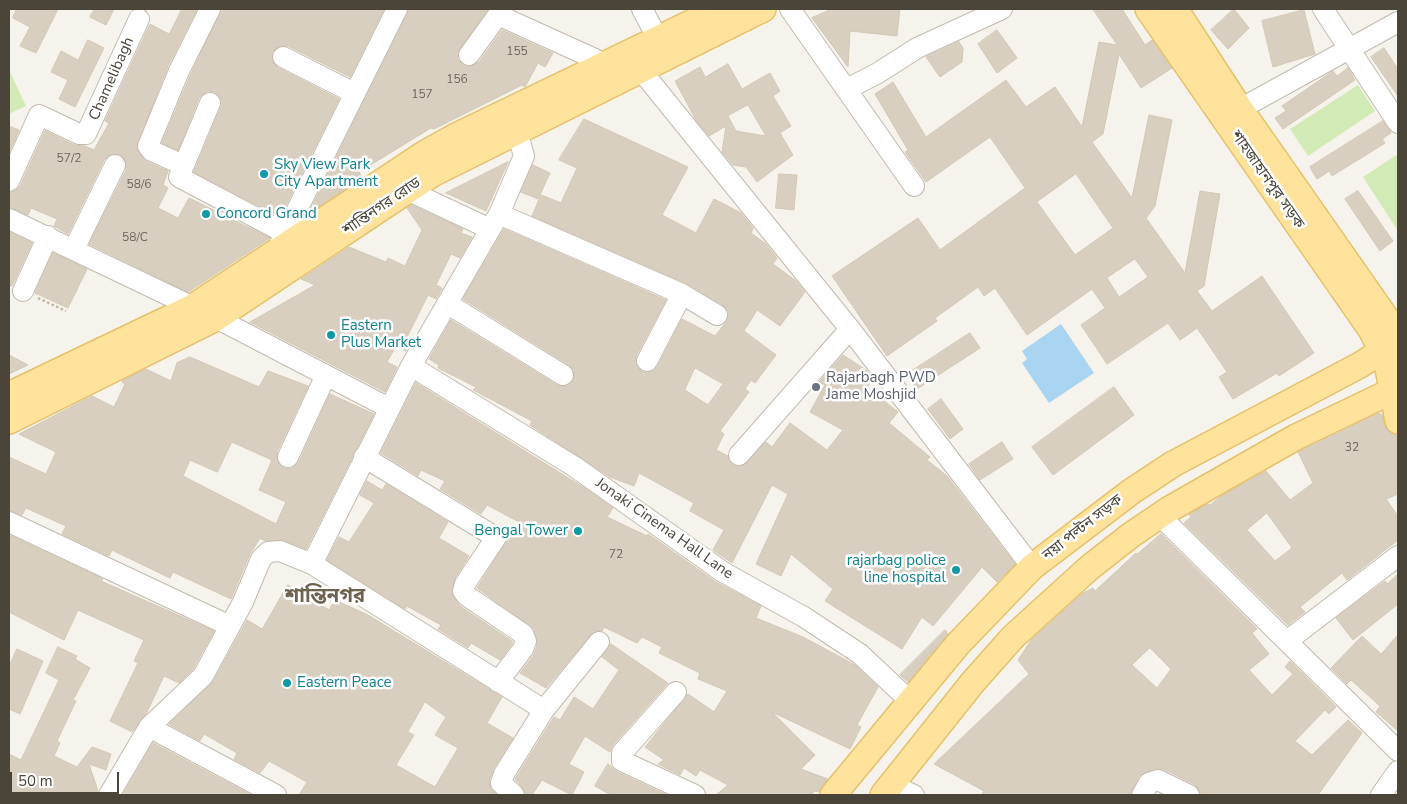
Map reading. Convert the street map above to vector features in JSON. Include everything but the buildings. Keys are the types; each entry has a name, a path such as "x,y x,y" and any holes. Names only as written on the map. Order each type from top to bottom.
{"main road":[{"name":"শান্তিনগর রোড","path":"9,421 216,318 432,174 640,69 661,48 720,9"},
{"name":"শান্তিনগর রোড","path":"9,395 193,307 280,244 424,154 458,135 599,68 661,48 764,9"},
{"name":"শাহজাহানপুর সড়ক","path":"1148,9 1389,338"},
{"name":"শাহজাহানপুর সড়ক","path":"1175,9 1389,338"},
{"name":"নয়া পল্টন সড়ক","path":"833,795 958,644 1032,567 1132,491 1173,464 1360,365 1389,338"},
{"path":"1389,338 1387,363 1393,402"},
{"path":"1360,365 1393,402"},
{"path":"887,790 973,682 1013,637 1089,568 1160,516 1296,437 1393,402"}],"street":[{"path":"183,166 148,146 186,56 210,9"},
{"path":"210,103 179,175 181,180 280,244 397,9"},
{"path":"642,9 661,48"},
{"path":"790,9 914,186"},
{"path":"846,89 917,48 1002,9"},
{"path":"1323,9 1398,123"},
{"path":"469,55 501,12 595,59 599,68"},
{"name":"Chamelibagh","path":"9,181 39,115 79,134 86,134 139,19"},
{"path":"1240,109 1398,22"},
{"path":"284,57 354,93"},
{"path":"640,69 850,329 1032,567"},
{"path":"312,564 411,366 495,221 524,156 517,131"},
{"path":"74,249 115,165"},
{"path":"407,190 495,221 682,294 717,315"},
{"path":"9,219 193,307"},
{"path":"23,290 48,236"},
{"path":"647,361 682,294"},
{"path":"448,304 563,375"},
{"path":"216,318 389,408"},
{"path":"739,455 850,329"},
{"name":"Jonaki Cinema Hall Lane","path":"411,366 575,467 723,572 804,617 860,654 910,701"},
{"path":"288,457 326,375"},
{"path":"364,457 492,535 495,539 465,584 463,591 467,596 524,634 526,641 523,649 498,682"},
{"path":"1160,516 1398,751"},
{"path":"9,522 230,626"},
{"path":"109,795 149,727 203,676 243,602 261,559 268,552 280,551 312,564 544,710"},
{"path":"1288,641 1398,556"},
{"path":"514,795 501,783 504,774 544,710 599,642"},
{"path":"676,692 622,753 621,757 622,761 695,795"},
{"path":"149,727 276,795"},
{"path":"1381,795 1398,771"},
{"path":"1142,795 1149,783 1158,780 1189,795"},
{"path":"887,790 914,795"}],"path":[{"path":"23,290 66,311"}],"green space":[{"path":"9,70 26,106 9,114"},
{"path":"1358,85 1375,111 1308,156 1290,129"},
{"path":"1398,154 1398,231 1363,177"}],"water":[{"path":"1061,324 1094,373 1049,403 1022,363 1027,359 1022,351"}],"place":[{"name":"Sky View Park City Apartment","path":"264,174"},
{"name":"Concord Grand","path":"206,214"},
{"name":"Eastern Plus Market","path":"331,335"},
{"name":"Rajarbagh PWD Jame Moshjid","path":"816,387"},
{"name":"Bengal Tower","path":"578,531"},
{"name":"rajarbag police line hospital","path":"956,570"},
{"name":"Eastern Peace","path":"287,683"}],"district":[{"name":"শান্তিনগর","path":"325,597"}]}
